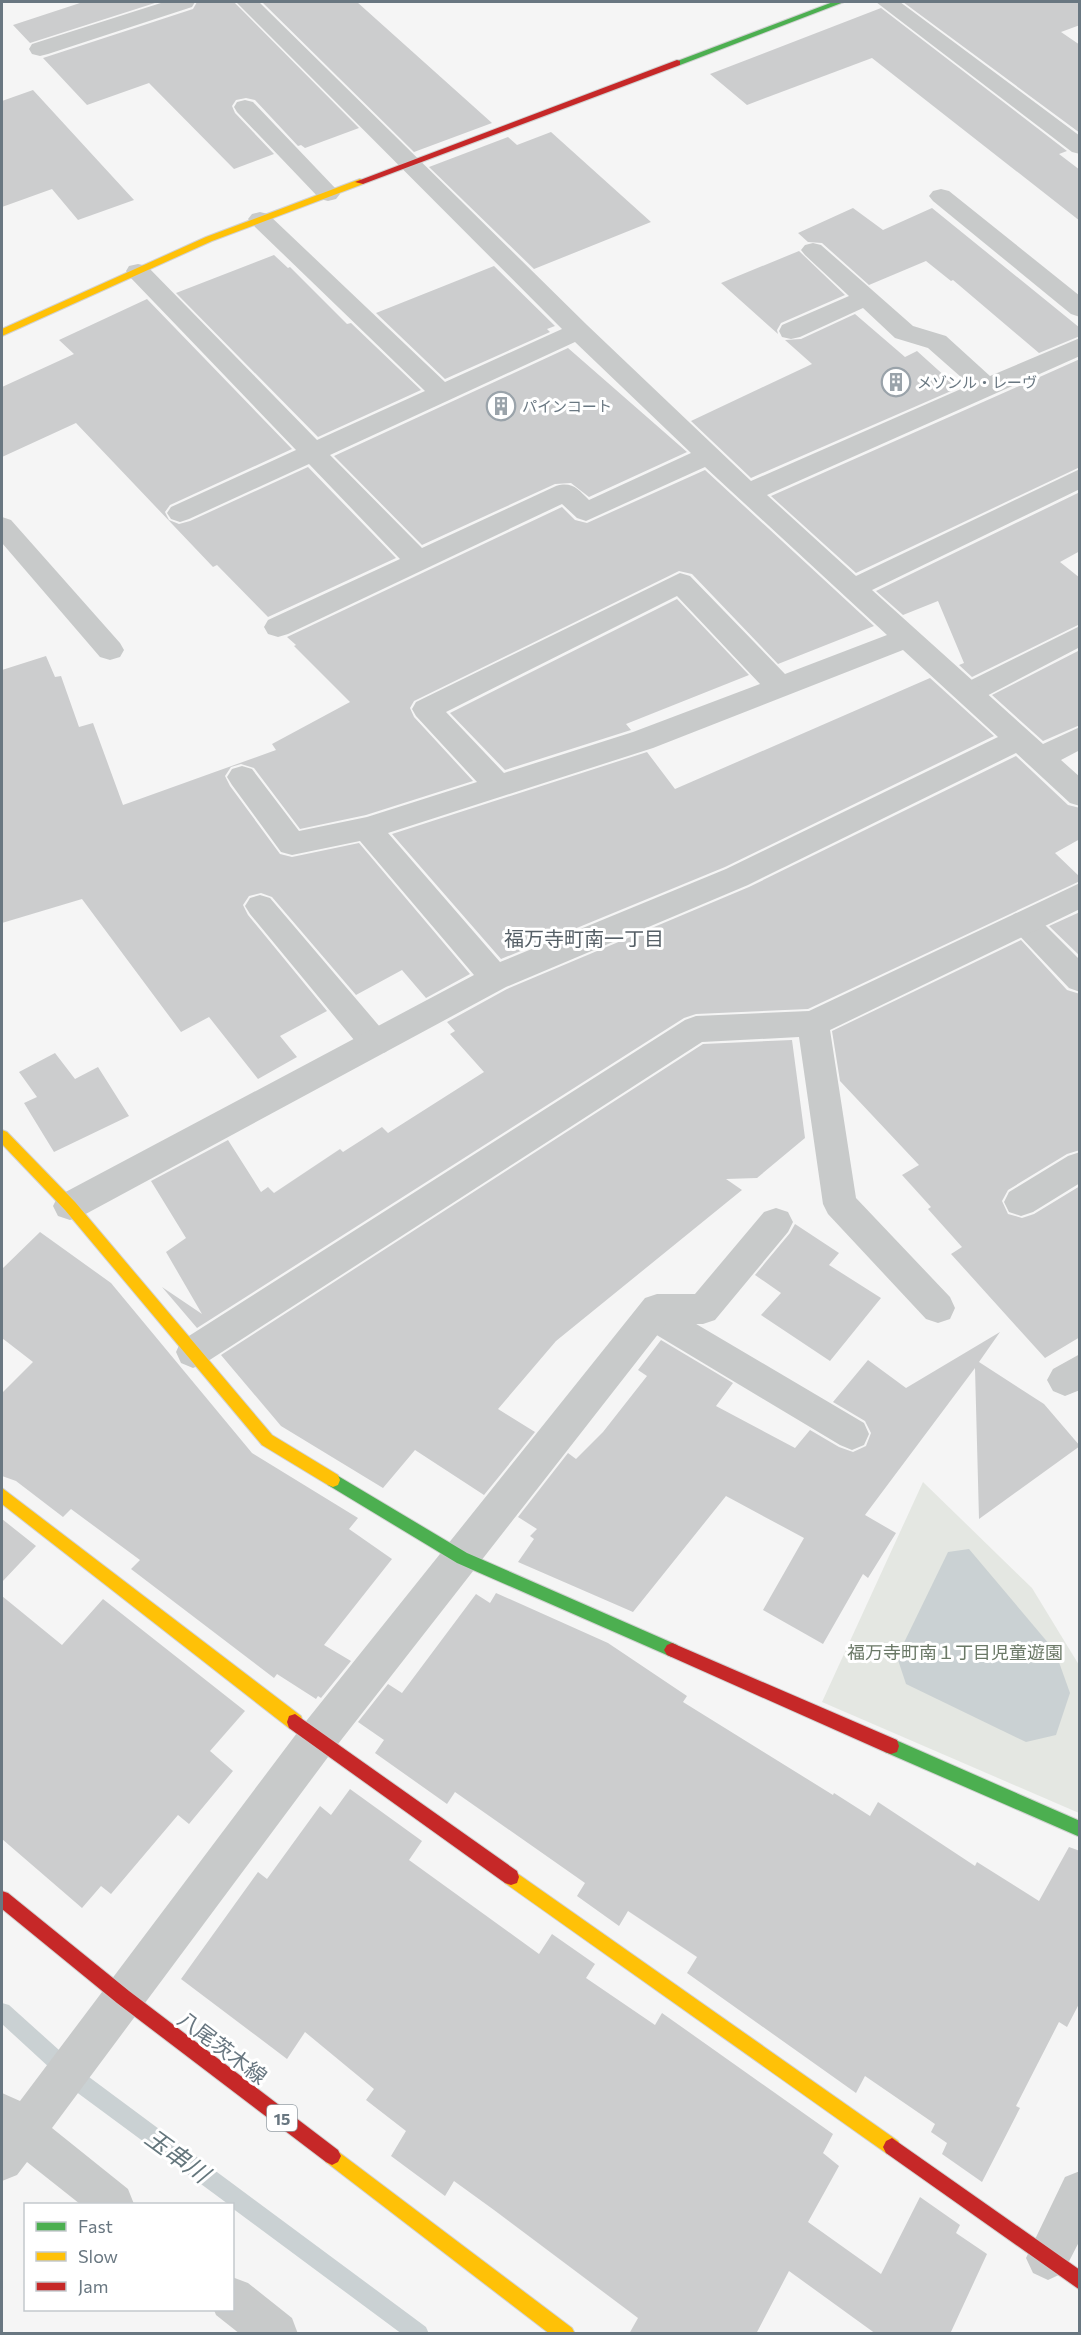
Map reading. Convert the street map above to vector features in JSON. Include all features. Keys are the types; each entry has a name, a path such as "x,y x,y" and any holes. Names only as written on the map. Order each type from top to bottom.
{"street":[{"path":"40,49 184,2"},
{"path":"247,2 578,331 748,492 1080,795"},
{"path":"2,333 209,239 840,2"},
{"path":"887,2 1080,147"},
{"path":"245,107 328,194"},
{"path":"941,196 1080,309"},
{"path":"260,219 442,393"},
{"path":"813,250 904,332 937,342 987,387"},
{"path":"138,271 418,561"},
{"path":"792,331 867,298"},
{"path":"180,513 578,331"},
{"path":"748,492 1079,347"},
{"path":"278,627 565,492 586,512 709,455"},
{"path":"854,588 1080,478"},
{"path":"2,526 110,650"},
{"path":"499,786 426,709 680,583 780,687"},
{"path":"242,777 292,844 367,828 644,740 909,637"},
{"path":"70,1206 495,978 737,877 1030,748 1080,737"},
{"path":"367,828 495,978"},
{"path":"193,1352 696,1029 813,1024 1080,895"},
{"path":"813,1024 840,1204 938,1308"},
{"path":"2,1136 70,1206 267,1440 462,1558 1080,1829"},
{"path":"1021,1202 1080,1166"},
{"path":"110,2203 15,2131 95,2036 317,1739 657,1309 703,1309 776,1222"},
{"path":"2,1495 317,1739 1064,2269 1080,2192"},
{"name":"八尾茨木線","path":"2,1899 123,1997 566,2334"},
{"path":"234,2301 276,2334"}],"lane":[{"path":"969,693 1080,634"},
{"path":"260,906 375,1043"},
{"path":"1024,922 1080,980"},
{"path":"652,1315 852,1434"}],"green space":[{"name":"福万寺町南１丁目児童遊園","path":"923,1482 1032,1588 1079,1665 1079,1813 822,1702"}],"shaded area":[{"path":"969,1549 1055,1651 1070,1693 1056,1735 1026,1742 906,1684 897,1657 948,1552"}],"building":[{"path":"83,2 158,2 30,43 13,25"},
{"path":"197,2 234,2 359,128 305,148 298,146 255,100 246,98 236,100 232,106 235,113 274,154 234,169 149,83 87,105 43,58 193,9"},
{"path":"262,2 357,2 492,123 414,152"},
{"path":"903,2 1080,2 1080,25 1061,32 1080,45 1080,133"},
{"path":"881,8 1067,151 1059,154 1080,170 1080,221 872,58 747,105 710,74"},
{"path":"33,90 134,200 78,220 52,189 2,207 2,101"},
{"path":"551,132 651,222 534,269 429,167 508,137 517,145"},
{"path":"853,208 883,230 932,208 1080,328 1080,336 1039,353 953,280 951,281 926,261 869,285 822,243 808,242 798,233"},
{"path":"799,251 845,295 781,323 777,330 778,334 721,283"},
{"path":"274,255 288,268 290,267 347,324 351,323 421,390 318,437 176,293"},
{"path":"494,266 555,326 547,329 550,332 445,379 376,313"},
{"path":"147,299 292,449 170,505 165,512 169,520 179,524 190,521 308,467 396,558 268,617 217,565 213,567 76,423 2,457 2,387 74,354 59,340"},
{"path":"855,314 905,357 917,351 958,388 751,478 691,421 812,364 785,340 801,339"},
{"path":"568,348 687,452 589,497 571,483 555,484 422,545 334,456"},
{"path":"1080,359 1080,467 856,573 771,496"},
{"path":"705,470 874,626 778,664 692,574 679,571 414,701 410,708 414,717 473,781 366,815 300,829 254,768 241,764 231,767 225,776 280,854 292,857 359,843 470,974 426,998 402,970 356,995 272,897 261,893 249,896 243,905 248,915 327,1011 280,1036 297,1057 258,1079 209,1017 181,1032 82,899 2,923 2,670 46,656 55,677 61,676 79,727 93,723 123,805 276,750 272,744 350,702 287,637 562,507 575,520 587,523"},
{"path":"1080,492 1080,551 1060,562 1080,578 1080,624 972,677 959,665 964,663 938,601 903,615 876,591"},
{"path":"677,599 749,675 626,724 631,730 505,770 450,713"},
{"path":"1080,650 1080,725 1043,741 992,695"},
{"path":"930,678 994,736 725,867 501,959 392,834 647,752 675,789"},
{"path":"1016,756 1068,805 1080,808 1080,839 1055,853 1080,877 1080,881 808,1009 696,1014 684,1018 197,1328 162,1287 202,1314 166,1252 186,1238 151,1181 228,1140 261,1192 268,1187 274,1193 340,1149 343,1152 382,1127 388,1133 484,1072 450,1034 455,1031 447,1022 507,989 749,887"},
{"path":"1080,912 1080,956 1049,926"},
{"path":"1021,940 1067,990 1080,994 1080,1150 1067,1154 1008,1190 1002,1201 1008,1214 1022,1218 1034,1214 1080,1186 1080,1337 1045,1358 951,1254 962,1247 902,1175 919,1165 840,1081 832,1031"},
{"path":"792,1040 805,1138 757,1178 726,1179 742,1190 556,1341 498,1409 535,1432 484,1495 415,1450 383,1488 281,1426 221,1355 703,1044"},
{"path":"55,1053 75,1079 98,1067 129,1116 54,1152 24,1103 37,1097 19,1072"},
{"path":"795,1224 839,1253 829,1265 881,1298 830,1361 761,1315 781,1293 755,1275"},
{"path":"40,1232 111,1283 252,1453 358,1518 349,1529 392,1559 324,1645 351,1661 321,1698 318,1696 316,1699 277,1674 274,1678 131,1569 140,1560 71,1509 63,1517 16,1481 2,1476 2,1393 33,1362 2,1338 2,1269"},
{"path":"1000,1332 979,1362 1044,1404 1080,1446 979,1519 975,1368 865,1515 896,1533 868,1578 863,1574 823,1644 763,1610 804,1538 726,1496 633,1612 518,1562 534,1539 530,1536 537,1529 518,1517 568,1453 576,1459 603,1432 647,1376 638,1370 661,1340 733,1383 716,1406 795,1448 810,1430 839,1447 853,1452 866,1446 871,1433 865,1421 833,1402 868,1360 906,1388"},
{"path":"2,1519 36,1546 2,1582"},
{"path":"496,1593 608,1643 687,1696 683,1702 833,1795 834,1793 870,1816 878,1802 975,1866 977,1862 1039,1901 1069,1847 1080,1851 1080,2002 1067,2027 1059,2022 1016,2106 1020,2108 982,2182 942,2154 947,2143 931,2132 935,2124 865,2076 856,2093 687,1973 697,1957 628,1911 619,1926 577,1896 585,1883 455,1792 447,1804 375,1753 384,1740 358,1722 388,1684 402,1693 476,1594 490,1603"},
{"path":"2,1596 62,1645 103,1599 245,1711 210,1751 233,1771 189,1824 178,1815 111,1894 101,1886 82,1908 2,1839"},
{"path":"350,1789 422,1841 409,1860 539,1954 552,1934 595,1964 586,1978 655,2025 662,2013 833,2134 823,2153 839,2166 808,2222 881,2274 920,2197 960,2225 956,2233 987,2254 950,2334 876,2334 789,2271 756,2334 629,2334 638,2318 494,2210 454,2181 445,2196 391,2156 406,2131 366,2100 374,2089 305,2032 287,2059 181,1979 258,1872 267,1879 320,1806 331,1815"}],"waterway":[{"name":"玉串川","path":"2,2012 82,2084 419,2334"}],"traffic: fast":[{"path":"677,63 840,2"},
{"path":"333,1480 462,1558 672,1650"},
{"path":"891,1746 1080,1829"}],"traffic: slow":[{"path":"2,333 209,239 360,182"},
{"path":"2,1136 70,1206 267,1440 333,1480"},
{"path":"2,1495 295,1722"},
{"path":"511,1877 892,2147"},
{"path":"332,2156 566,2334"}],"traffic: jam":[{"path":"360,182 677,63"},
{"path":"672,1650 891,1746"},
{"path":"295,1722 511,1877"},
{"path":"2,1899 123,1997 332,2156"},
{"path":"892,2147 1080,2281"}],"place":[{"name":"メゾンル・レーヴ","path":"896,382"},
{"name":"パインコート","path":"501,406"}],"district":[{"name":"福万寺町南一丁目","path":"584,938"}]}
